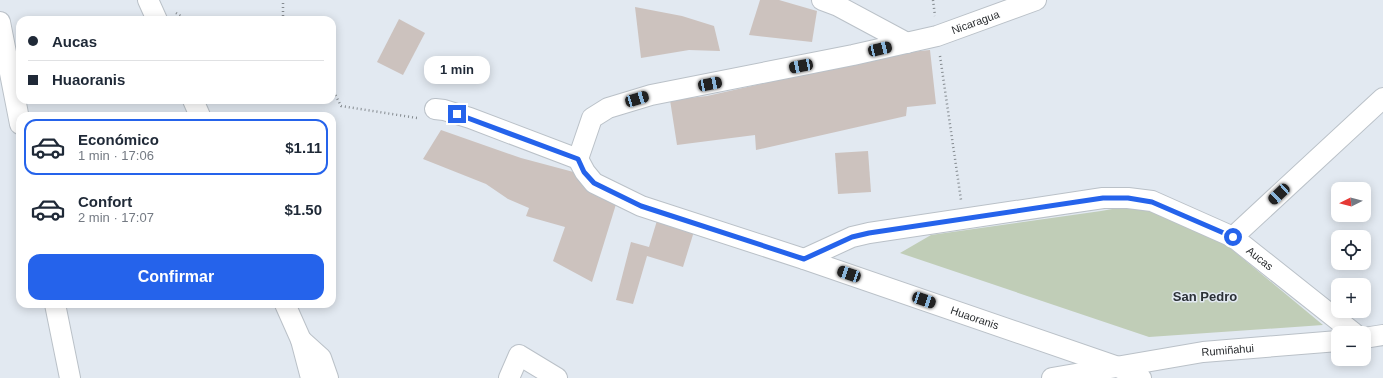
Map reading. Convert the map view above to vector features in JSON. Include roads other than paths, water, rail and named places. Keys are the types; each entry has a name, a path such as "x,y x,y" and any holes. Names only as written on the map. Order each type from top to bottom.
{"street":[{"path":"148,0 155,16"},
{"path":"822,0 838,6 907,43"},
{"name":"Nicaragua","path":"578,159 592,118 608,108 651,95 854,55 937,36 1036,0"},
{"path":"0,22 16,104"},
{"path":"1233,237 1383,98"},
{"path":"435,109 444,110 470,118 578,159"},
{"name":"Huaoranis","path":"578,159 584,172 594,183 641,206 804,259 1118,367 1141,378"},
{"name":"Aucas","path":"804,259 852,237 863,234 1103,198 1128,198 1152,202 1233,237 1345,326"},
{"path":"56,308 70,378"},
{"path":"287,308 301,340 311,378"},
{"path":"1371,337 1383,335"},
{"path":"301,340 321,358 328,378"},
{"name":"Rumiñahui","path":"1052,378 1203,352 1331,342"},
{"path":"509,378 519,355 557,378"}],"district":[{"name":"San Pedro","path":"1205,296"}]}
